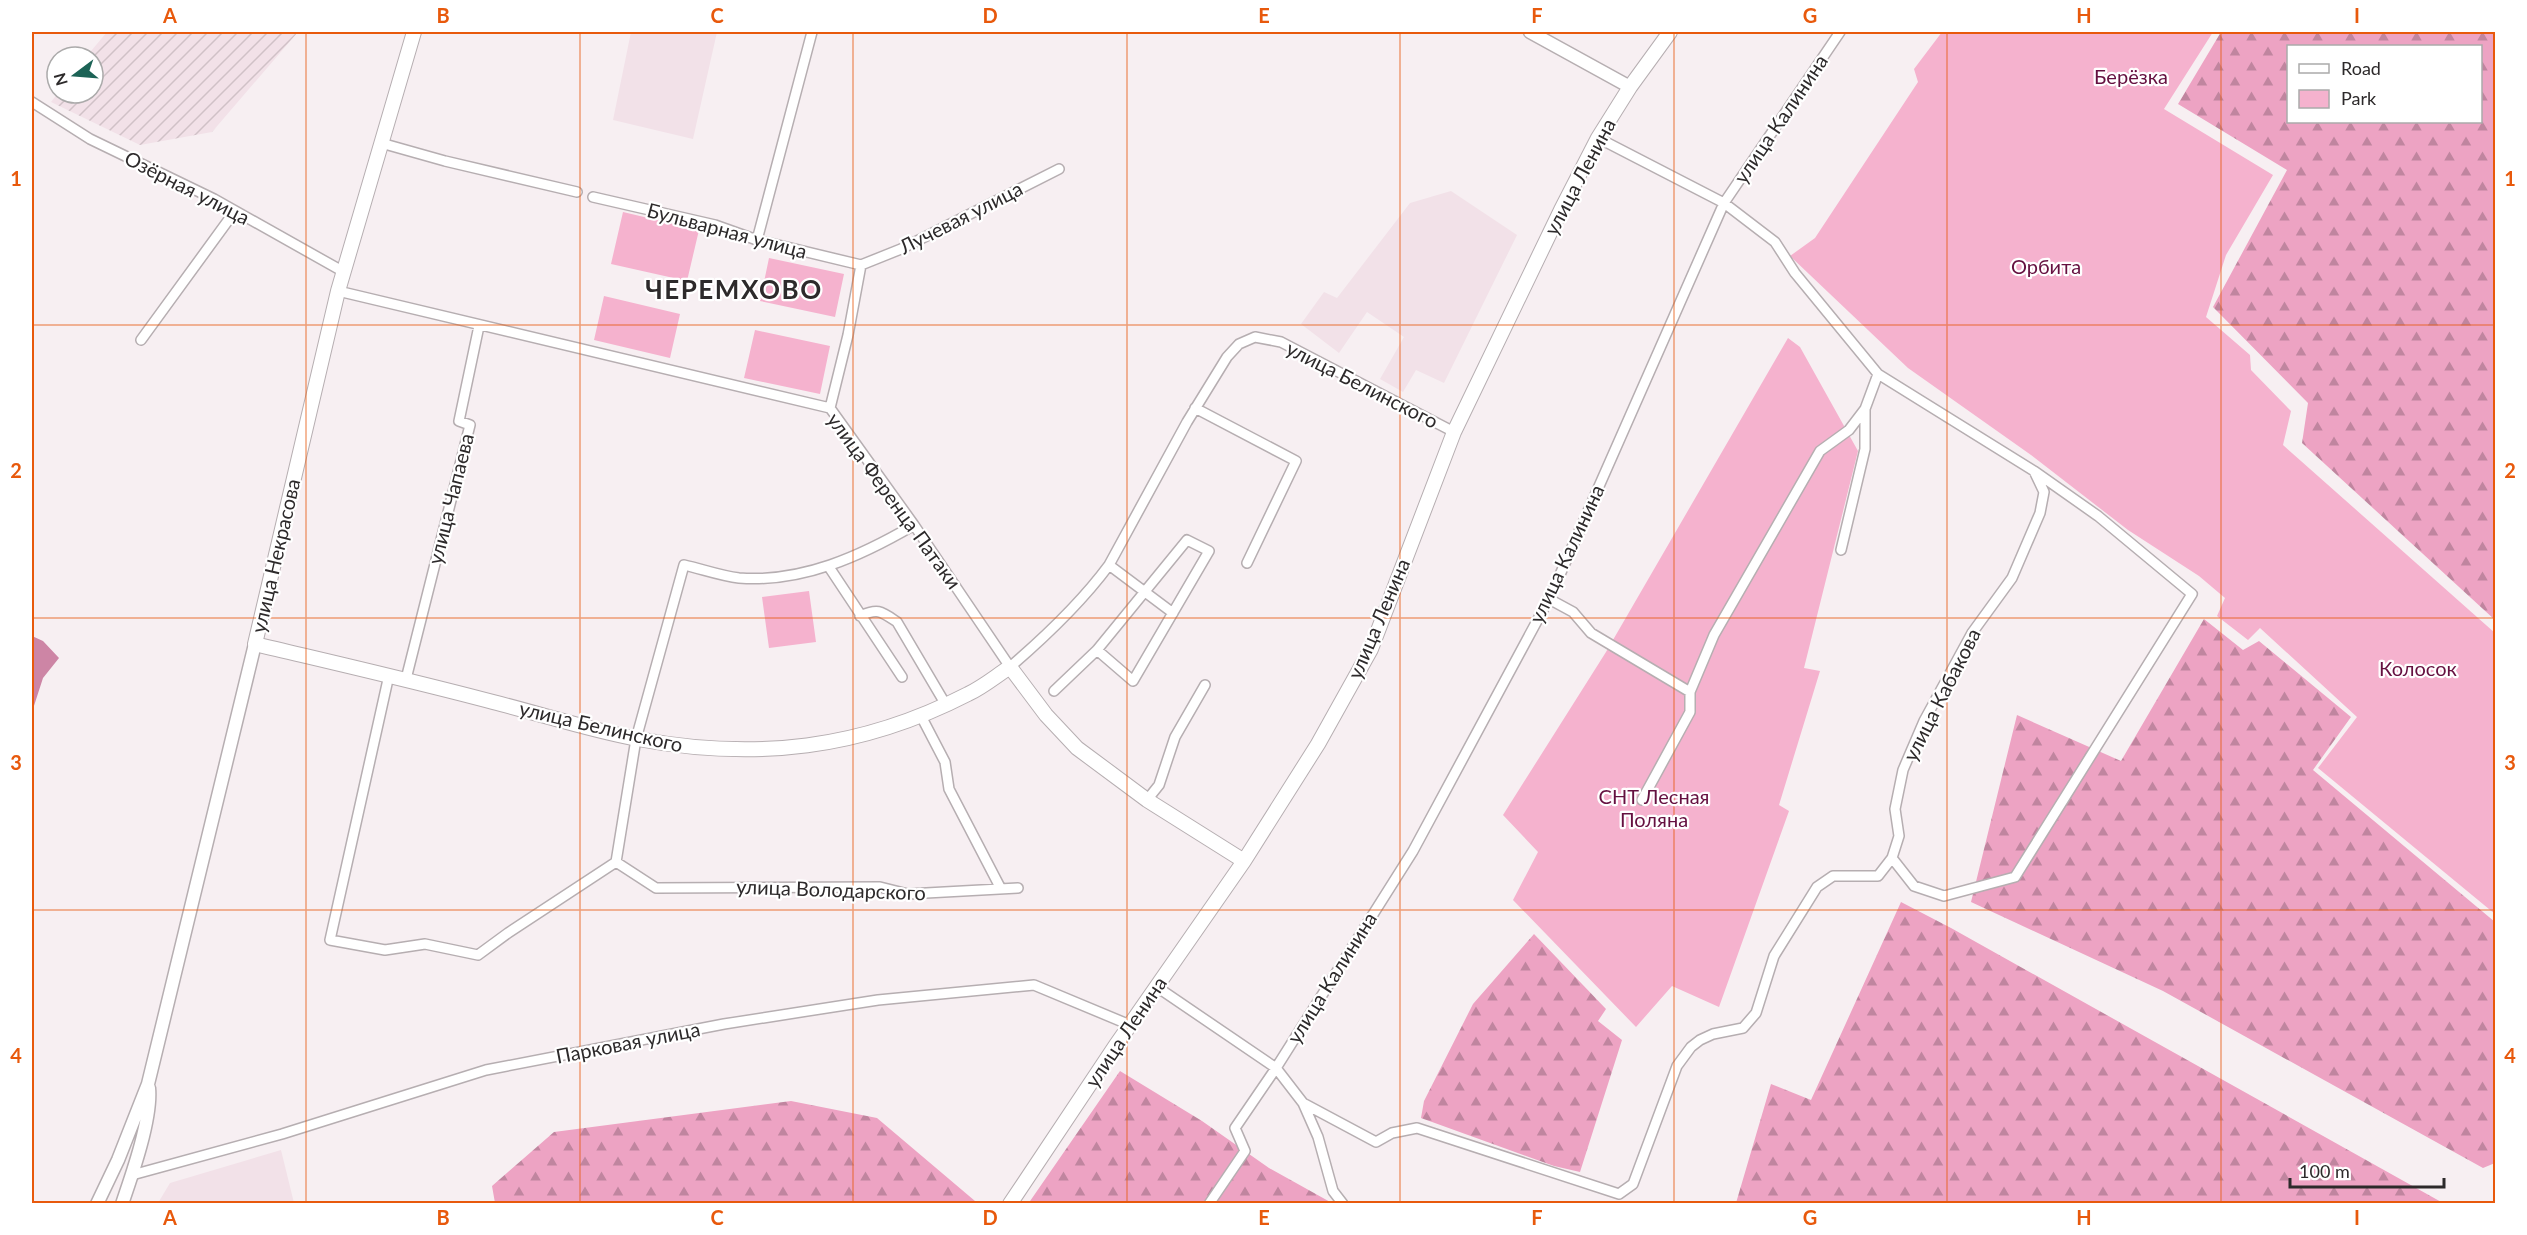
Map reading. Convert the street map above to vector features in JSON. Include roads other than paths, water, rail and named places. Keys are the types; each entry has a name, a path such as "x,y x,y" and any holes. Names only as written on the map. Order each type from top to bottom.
{"main road":[{"name":"улица Некрасова","path":"255,644 338,291 414,32"},
{"name":"улица Ленина","path":"1010,1203 1130,1024 1244,861 1289,791 1371,649 1454,432 1561,210 1598,138 1630,87 1670,32"},
{"name":"улица Белинского","path":"255,644 406,679 636,739 691,748 795,748 834,743 893,728 921,716 970,694 1010,667"},
{"name":"улица Ференца Патаки","path":"1010,667 1046,715 1077,748 1148,800 1244,861"}],"street":[{"path":"757,240 812,32"},
{"path":"1530,32 1630,87"},
{"name":"улица Калинина","path":"1209,1203 1245,1151 1235,1128 1276,1068 1413,851 1549,599 1724,203 1840,32"},
{"name":"Озёрная улица","path":"32,102 90,139 235,211 344,272"},
{"path":"1303,1103 1376,1142 1392,1133 1418,1128 1619,1194 1626,1190 1633,1184 1677,1066 1691,1047 1700,1040 1713,1034 1743,1028 1756,1013 1774,956 1817,887 1833,876 1878,876 1892,858 1914,886 1944,896 2015,877 2192,594 2098,516 2034,471 1878,375 1795,273 1775,242 1724,203 1598,138"},
{"path":"381,143 577,192"},
{"name":"Лучевая улица","path":"861,265 901,249 1059,169"},
{"name":"Бульварная улица","path":"593,198 715,225 757,240 861,265"},
{"path":"141,340 235,211"},
{"path":"830,408 848,335 861,265"},
{"name":"улица Ференца Патаки","path":"338,291 830,408 914,525 1010,667"},
{"name":"улица Чапаева","path":"406,679 470,425 459,421 479,326"},
{"name":"улица Белинского","path":"1010,667 1052,631 1095,584 1109,565 1195,408 1227,357 1239,344 1255,337 1281,342 1454,432"},
{"path":"1641,800 1690,712 1690,692 1714,635 1820,451 1849,429 1865,409 1878,375"},
{"path":"1195,408 1296,461 1247,563"},
{"path":"1841,550 1865,448 1865,409"},
{"name":"улица Кабакова","path":"1892,858 1899,836 1895,809 1904,770 1924,721 1972,633 2012,578 2040,513 2044,492 2034,471"},
{"path":"389,675 330,940 385,950 424,944 478,955 616,862 636,739 684,564 738,578 775,577 829,567 872,549 914,525"},
{"path":"1054,691 1096,650 1187,540 1209,551 1133,681 1096,650"},
{"path":"1109,565 1173,614"},
{"path":"829,567 902,677"},
{"path":"1549,599 1573,612 1591,633 1690,692"},
{"path":"860,616 873,610 884,612 897,622 946,705"},
{"name":"улица Некрасова","path":"97,1203 118,1160 148,1084 255,644"},
{"path":"1148,800 1159,785 1174,737 1205,685"},
{"path":"921,716 945,762 949,789 1001,889"},
{"name":"улица Володарского","path":"616,862 656,888 880,887 908,894 1018,888"},
{"name":"Парковая улица","path":"132,1175 282,1134 486,1070 724,1024 878,1000 1034,985 1130,1024"},
{"path":"1157,987 1276,1068 1303,1103 1318,1137 1334,1191 1343,1203"},
{"name":"улица Некрасова","path":"122,1203 132,1175 150,1096 148,1084"}],"district":[{"name":"ЧЕРЕМХОВО","path":"734,290"}],"park label":[{"name":"Берёзка","path":"2131,77"},
{"name":"Орбита","path":"2046,267"},
{"name":"Колосок","path":"2418,669"},
{"name":"СНТ Лесная Поляна","path":"1654,808"}]}
